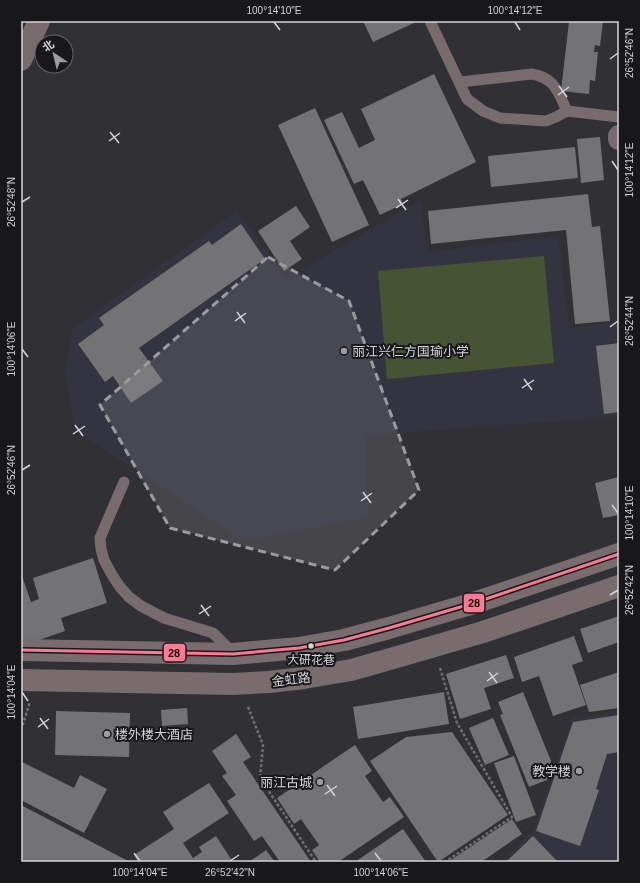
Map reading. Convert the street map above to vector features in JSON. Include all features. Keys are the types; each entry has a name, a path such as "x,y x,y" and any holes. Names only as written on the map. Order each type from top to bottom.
{"main road":[{"path":"21,650 233,654 299,648 359,636 474,603 619,554"},
{"name":"金虹路","path":"29,681 238,684 304,678 351,670 483,632 619,586"}],"street":[{"path":"21,60 40,21"}],"lane":[{"path":"430,21 467,99 483,111 500,118 546,121 556,118 567,111 619,116"},
{"path":"460,82 532,74 540,76 548,79 558,90 567,111"},
{"path":"124,482 100,538 104,560 112,575 125,592 141,606 164,618 213,633 233,654"}],"path":[{"path":"434,646 457,723 512,817 445,862"},
{"path":"21,730 29,681"},
{"path":"238,684 263,745 260,778 316,862"}],"highlighted area":[{"path":"268,257 349,301 419,490 335,570 170,528 100,405"}],"shaded area":[{"name":"丽江兴仁方国瑜小学","path":"421,200 427,252 558,236 569,328 619,322 619,417 365,435 368,517 244,541 75,430 65,373 72,329 237,211 286,279"},
{"path":"619,711 619,862 501,862 534,830 572,718"}],"green space":[{"path":"544,256 554,363 387,379 378,271"}],"building":[{"path":"363,21 418,21 373,42"},
{"path":"569,21 603,21 600,46 595,45 594,52 598,52 595,81 590,80 589,94 561,91"},
{"path":"434,74 476,162 401,199 403,204 380,215 363,180 354,184 324,120 342,112 359,148 375,140 361,109"},
{"path":"315,108 369,225 332,242 278,125"},
{"path":"600,137 604,180 581,183 577,139"},
{"path":"575,147 578,178 491,187 488,156"},
{"path":"588,194 592,227 600,226 610,321 575,324 566,230 431,244 428,211"},
{"path":"296,206 310,227 290,241 302,259 284,271 258,231"},
{"path":"241,224 265,259 139,348 163,381 131,403 113,376 105,382 78,344 104,325 99,318 209,241 212,245"},
{"path":"619,343 619,412 604,414 596,346"},
{"path":"619,477 619,515 603,518 595,483"},
{"path":"93,558 107,603 61,618 65,631 30,643 21,639 21,573 31,602 39,599 33,578"},
{"path":"619,616 619,642 588,653 580,629"},
{"path":"574,636 583,661 572,665 586,705 553,716 539,676 522,682 514,657"},
{"path":"506,655 514,678 484,688 491,709 460,719 446,674"},
{"path":"619,672 619,708 589,712 580,685"},
{"path":"444,692 449,724 358,739 353,707"},
{"path":"523,692 551,761 547,780 529,787 500,715 503,714 498,702"},
{"path":"187,708 188,724 162,726 161,710"},
{"path":"56,711 130,713 129,757 55,755"},
{"name":"教学楼","path":"619,715 619,752 607,754 596,789 599,790 580,846 536,831 573,722"},
{"path":"493,718 509,755 485,765 469,728"},
{"path":"452,732 508,815 438,862 370,761 406,737"},
{"path":"236,734 251,757 243,762 311,862 280,862 262,836 254,841 227,801 236,795 222,776 227,773 212,751"},
{"path":"355,745 372,771 365,776 383,802 390,797 404,817 338,862 320,862 312,850 319,845 301,819 294,824 277,798"},
{"path":"514,756 536,815 516,822 494,763"},
{"path":"22,762 74,788 80,775 107,789 84,833 21,800"},
{"path":"209,783 229,813 183,843 193,858 202,852 199,847 216,836 233,862 138,862 134,855 174,829 163,812"},
{"path":"21,805 130,862 21,862"},
{"path":"512,819 522,834 481,862 448,862"},
{"path":"403,829 426,862 355,862"},
{"path":"533,836 558,862 506,862"},
{"path":"266,850 275,862 249,862"}],"transit line":[{"name":"28","path":"21,650 233,654 299,648 344,640 389,628 474,603 619,554"}],"place":[{"name":"丽江兴仁方国瑜小学","path":"344,351"},
{"name":"大研花巷","path":"311,646"},
{"name":"楼外楼大酒店","path":"107,734"},
{"name":"教学楼","path":"579,771"},
{"name":"丽江古城","path":"320,782"}]}
